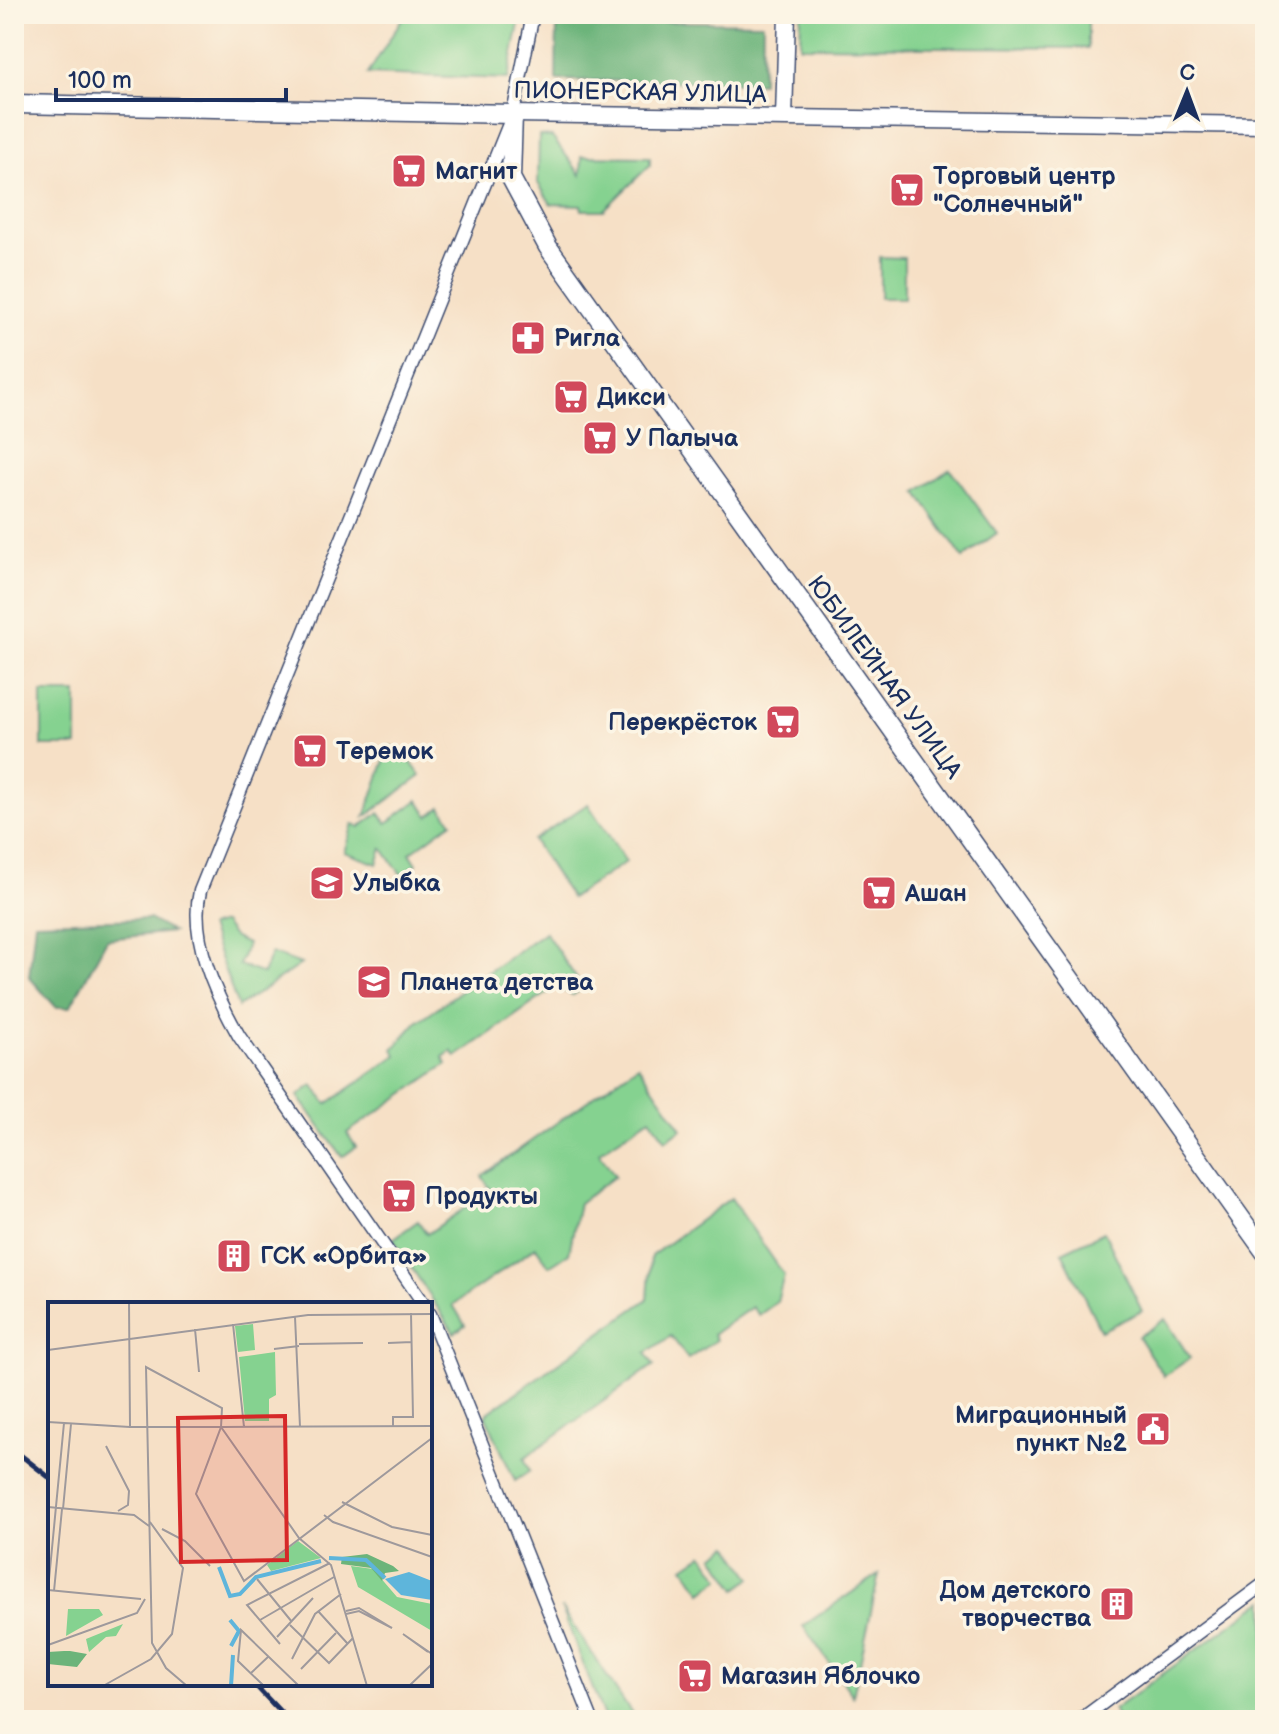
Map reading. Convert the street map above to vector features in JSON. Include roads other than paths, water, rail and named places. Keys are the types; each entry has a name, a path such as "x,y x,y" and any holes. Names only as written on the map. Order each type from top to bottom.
{"main road":[{"name":"ПИОНЕРСКАЯ УЛИЦА","path":"14,104 513,114"},
{"name":"ЮБИЛЕЙНАЯ УЛИЦА","path":"513,114 511,178 548,247 1265,1252"}],"street":[{"path":"423,1302 239,1036 216,987 196,916 200,891 513,114 533,14"},
{"path":"784,118 787,14"},
{"name":"ПИОНЕРСКАЯ УЛИЦА","path":"513,114 1265,125"},
{"path":"487,178 511,178"},
{"path":"432,1319 592,1720"},
{"path":"1080,1720 1265,1583"}],"railway":[{"path":"14,1450 48,1476"},
{"path":"256,1686 288,1720"}],"place":[{"name":"Магнит","path":"409,171"},
{"name":"Торговый центр \"Солнечный\"","path":"907,190"},
{"name":"Ригла","path":"528,338"},
{"name":"Дикси","path":"571,397"},
{"name":"У Палыча","path":"600,438"},
{"name":"Перекрёсток","path":"783,722"},
{"name":"Теремок","path":"310,751"},
{"name":"Улыбка","path":"327,883"},
{"name":"Ашан","path":"879,893"},
{"name":"Планета детства","path":"374,982"},
{"name":"Продукты","path":"399,1196"},
{"name":"ГСК «Орбита»","path":"234,1256"},
{"name":"Миграционный пункт №2","path":"1153,1429"},
{"name":"Дом детского творчества","path":"1117,1604"},
{"name":"Магазин Яблочко","path":"695,1676"}]}
